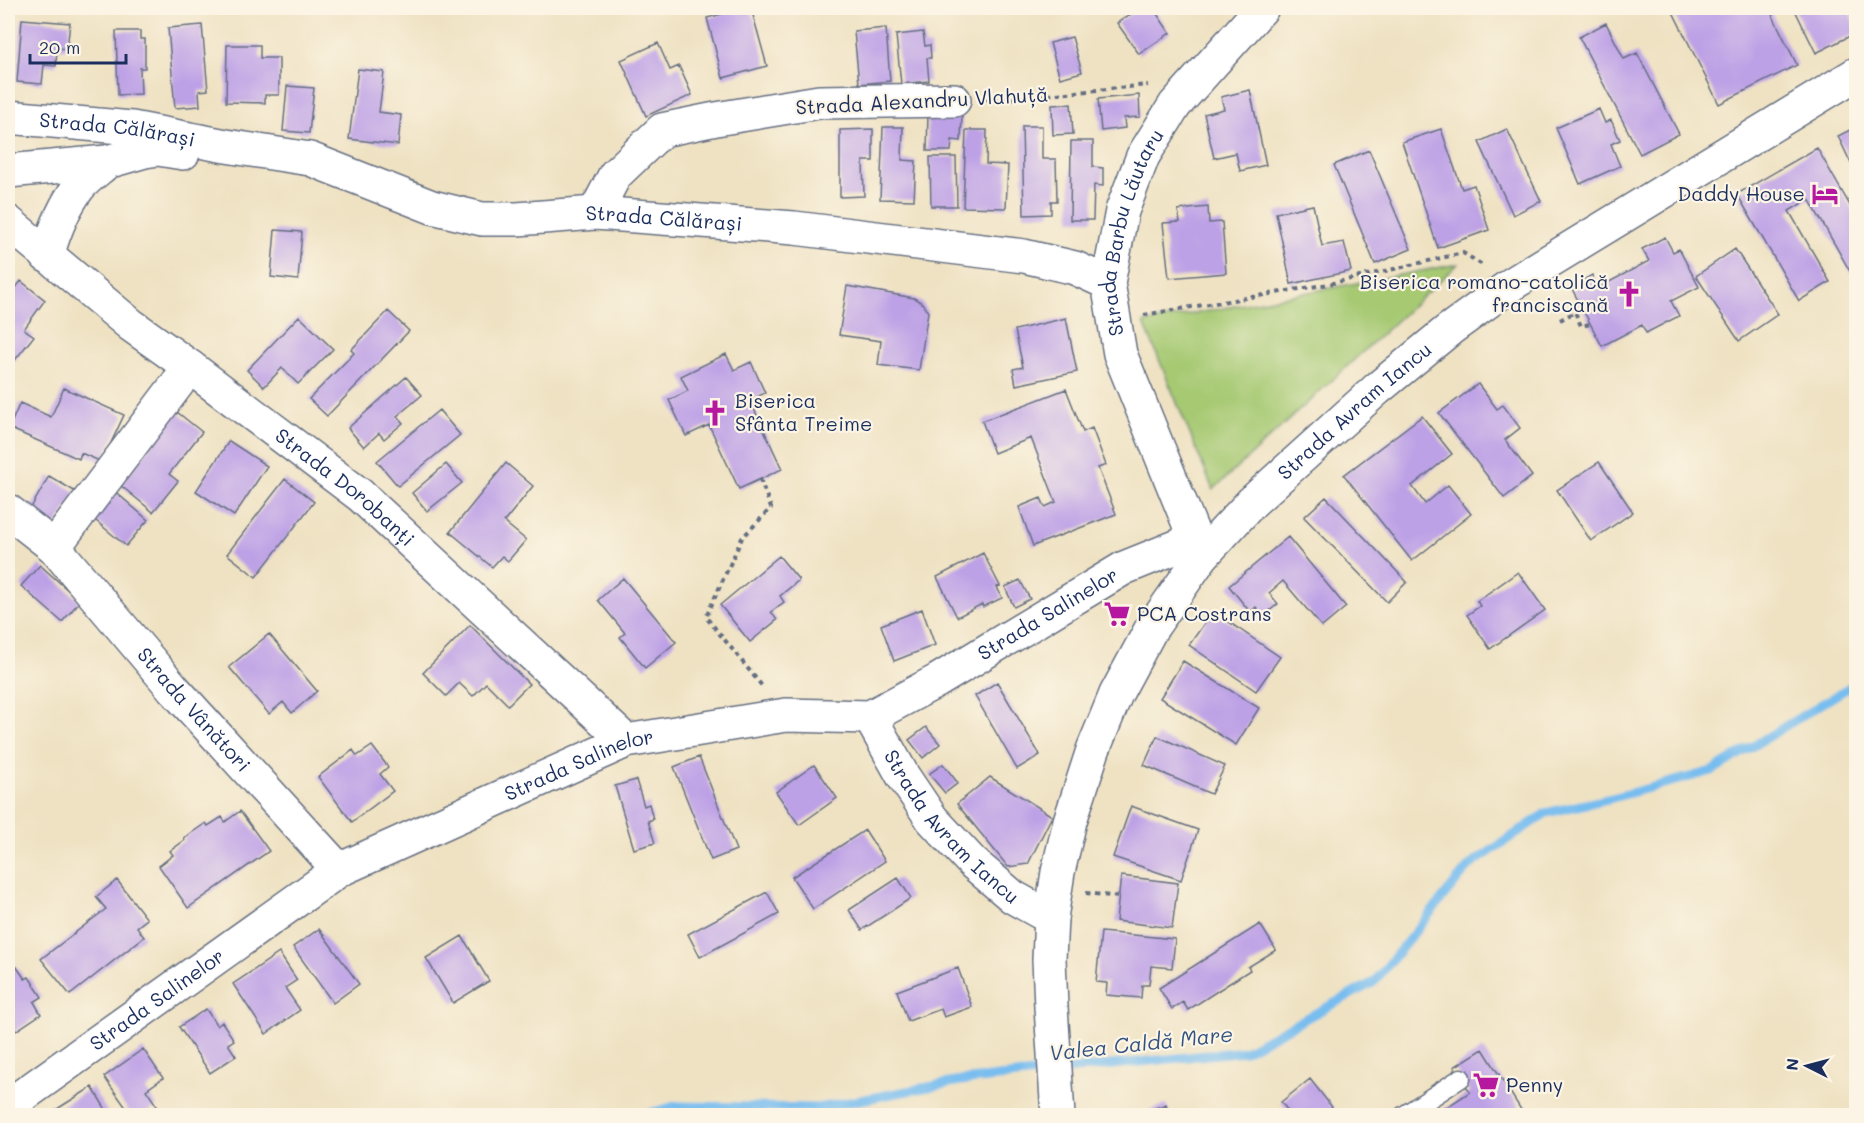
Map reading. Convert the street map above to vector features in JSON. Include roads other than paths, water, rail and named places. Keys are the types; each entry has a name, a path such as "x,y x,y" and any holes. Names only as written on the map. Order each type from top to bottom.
{"street":[{"name":"Strada Barbu Lăutaru","path":"1199,548 1120,354 1108,284 1122,211 1143,156 1175,105 1262,8"},
{"name":"Strada Avram Iancu","path":"1058,1116 1049,959 1051,918 1058,872 1070,821 1093,750 1116,694 1150,629 1199,548 1377,389 1450,329 1512,284 1857,74"},
{"name":"Strada Alexandru Vlahuță","path":"595,213 615,175 662,130 819,102 954,100"},
{"name":"Strada Călărași","path":"8,117 132,128 310,159 432,207 482,219 517,219 595,213 794,228 1024,256 1075,268 1108,284"},
{"name":"Strada Călărași","path":"8,171 107,162 158,149 219,157 226,152 226,146"},
{"path":"47,256 69,202 80,186 107,162"},
{"name":"Strada Dorobanți","path":"8,222 131,325 360,495 626,741"},
{"path":"54,547 190,367"},
{"name":"Strada Vânători","path":"8,510 54,547 173,688 339,870"},
{"name":"Strada Salinelor","path":"8,1106 339,870 626,741 786,715 870,717 937,681 1124,568 1199,548"},
{"name":"Strada Avram Iancu","path":"870,717 903,776 932,819 972,862 1013,897 1051,918"}],"lane":[{"path":"1403,1116 1461,1078"}],"waterway":[{"name":"Valea Caldă Mare","path":"639,1116 675,1106 818,1108 960,1081 1245,1051 1374,982 1469,866 1546,813 1712,771 1856,683"}],"place":[{"name":"Daddy House","path":"1825,194"},
{"name":"Biserica romano-catolică franciscană","path":"1629,294"},
{"name":"Biserica Sfânta Treime","path":"715,413"},
{"name":"PCA Costrans","path":"1117,614"},
{"name":"Penny","path":"1486,1085"}]}
